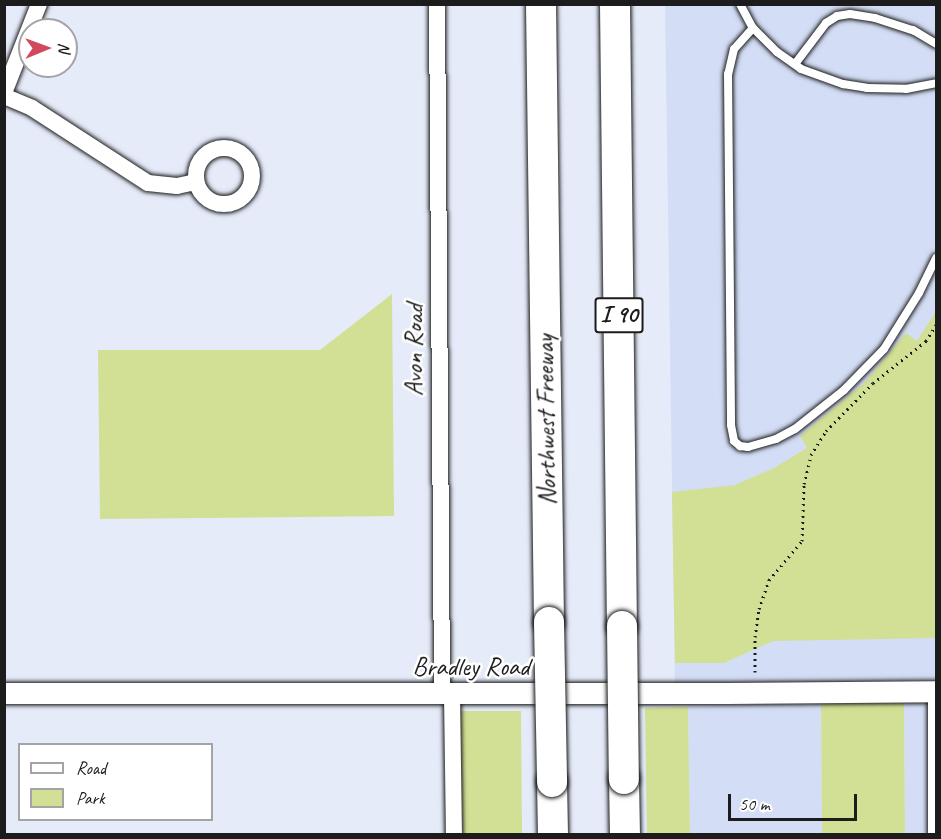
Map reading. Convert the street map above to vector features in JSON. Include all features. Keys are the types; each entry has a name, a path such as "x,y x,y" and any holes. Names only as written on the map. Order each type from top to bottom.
{"highway":[{"name":"Northwest Freeway","path":"540,4 553,834"},
{"name":"I 90","path":"615,4 625,834"}],"street":[{"path":"39,4 4,94 32,108 148,183 168,187 196,183"},
{"name":"Avon Road","path":"437,4 447,694 453,834"},
{"name":"Bradley Road","path":"4,693 447,694 934,691"}],"lane":[{"path":"740,4 753,28 777,52 795,64 823,77 867,88 906,89 936,83"},
{"path":"795,64 826,23 837,16 850,14 874,18 912,30 936,44"},
{"path":"753,28 734,49 728,74 731,425 734,441 740,446 748,447 776,439 795,429 844,390 884,349 902,322 936,258"},
{"path":"932,834 934,691"}],"path":[{"path":"755,672 756,628 769,580 802,541 804,484 811,455 826,431 873,383 926,341 936,325"}],"shaded area":[{"path":"665,5 936,5 936,679 675,687"},
{"path":"904,697 936,697 936,834 905,834"},
{"path":"821,702 822,834 690,834 688,707"}],"green space":[{"path":"392,294 394,516 100,519 98,350 320,350"},
{"path":"936,311 936,638 773,641 724,663 675,663 672,492 735,485 774,468 807,448 800,436 863,384 906,333 917,341"},
{"path":"904,697 905,834 822,834 821,702"},
{"path":"688,707 690,834 647,834 645,708"},
{"path":"459,711 521,711 522,834 463,834"}]}
